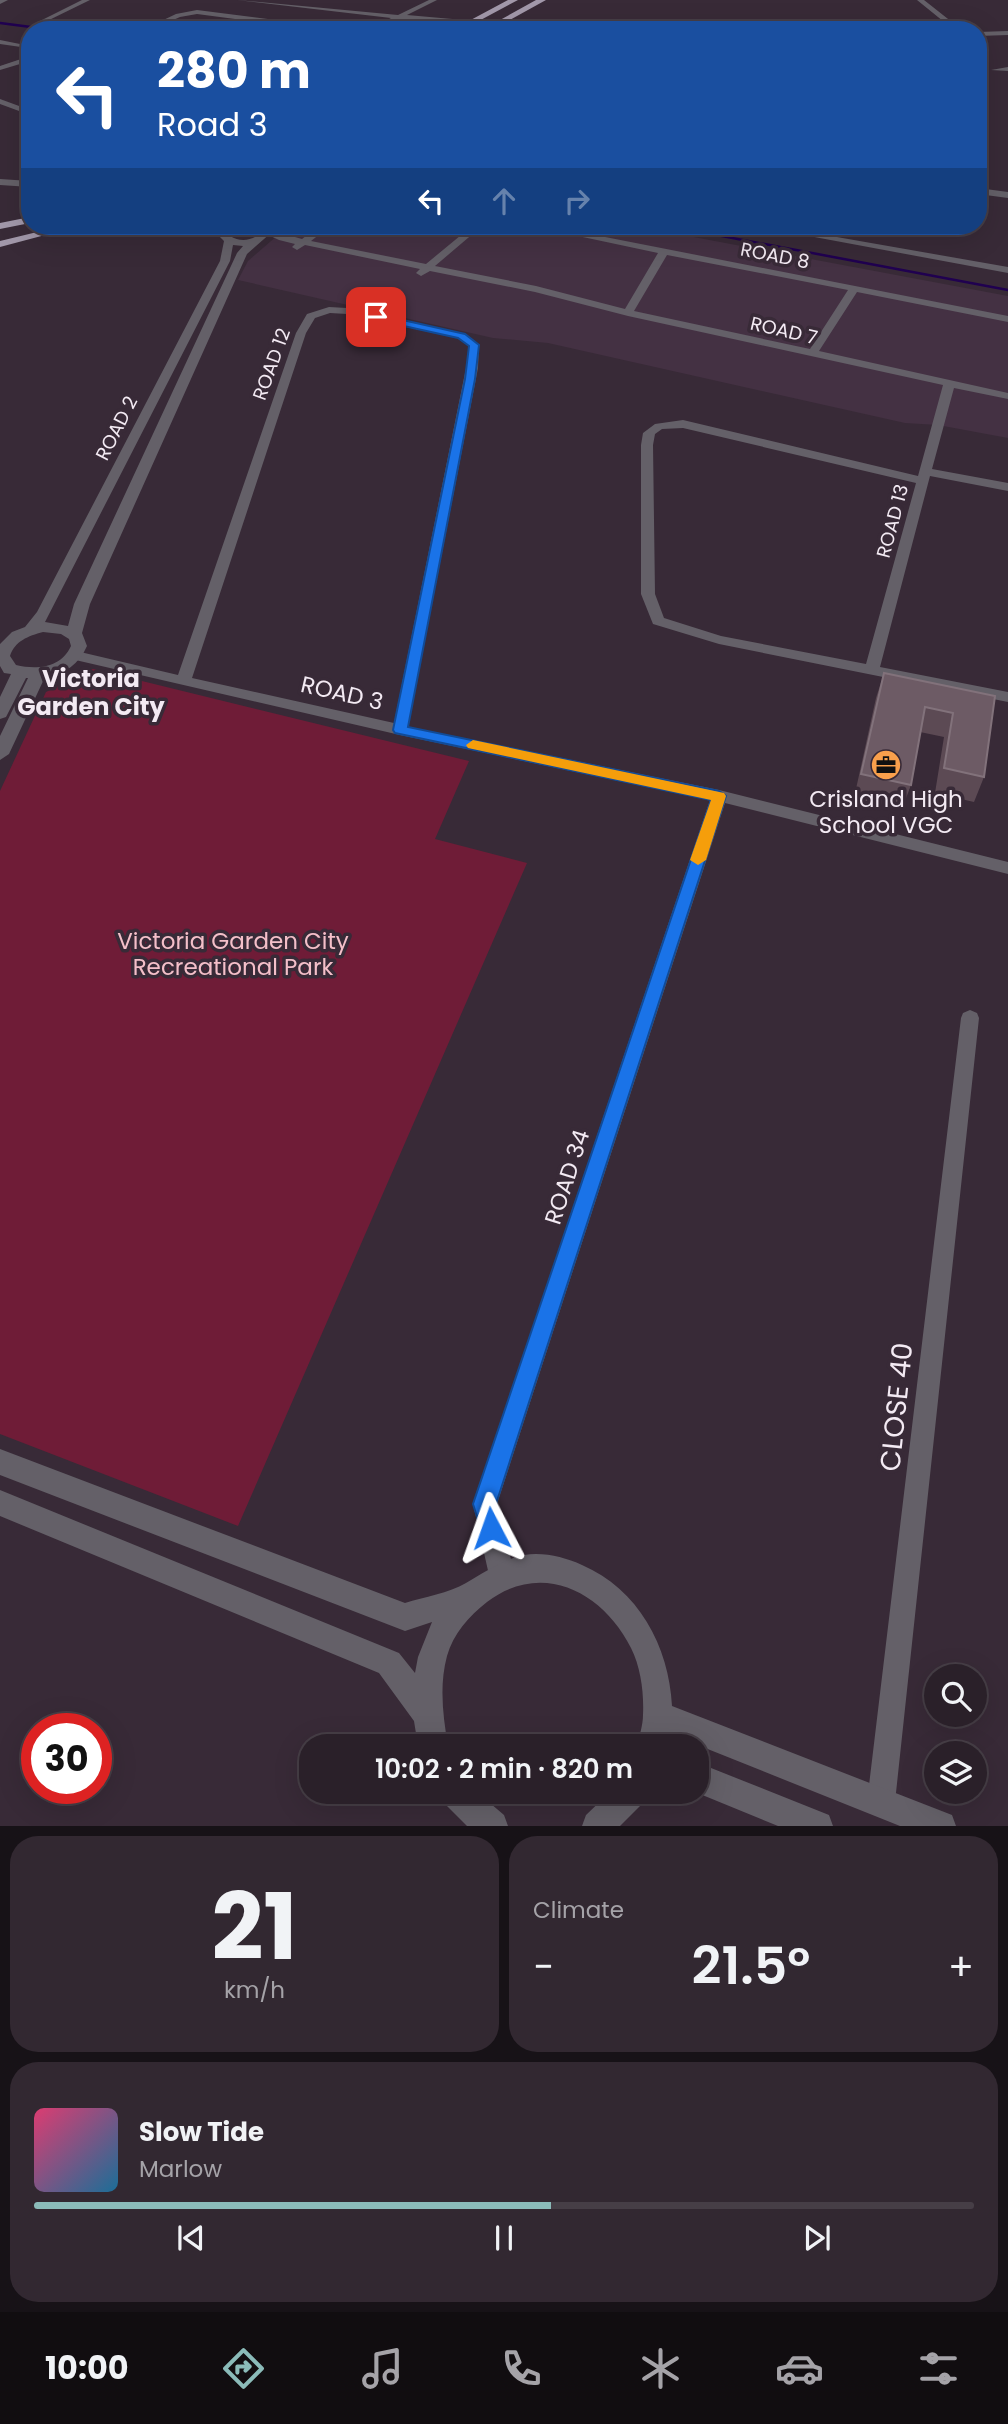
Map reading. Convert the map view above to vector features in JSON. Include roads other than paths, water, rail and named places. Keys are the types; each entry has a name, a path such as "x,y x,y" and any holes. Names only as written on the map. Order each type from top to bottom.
{"highway":[{"path":"472,21 514,0"},
{"path":"503,21 542,0"},
{"path":"0,226 21,221"},
{"path":"0,244 37,235"}],"street":[{"path":"0,2 5,0"},
{"path":"43,21 87,0"},
{"path":"240,0 404,15"},
{"path":"281,0 472,21"},
{"path":"391,21 435,0"},
{"path":"920,0 947,21"},
{"path":"167,21 187,13 268,21"},
{"path":"987,34 1008,33"},
{"path":"0,42 21,45"},
{"path":"0,68 21,61"},
{"path":"995,70 1008,69"},
{"path":"0,93 21,103"},
{"path":"0,101 21,105"},
{"path":"11,114 21,109"},
{"path":"0,182 21,183"},
{"path":"987,192 1008,195"},
{"name":"ROAD 2","path":"30,629 44,614 225,261 230,235"},
{"path":"241,235 256,241"},
{"name":"ROAD 2","path":"74,634 82,604 242,253 259,235"},
{"name":"ROAD 7","path":"276,235 300,245"},
{"path":"300,245 313,235"},
{"path":"424,270 466,235"},
{"name":"ROAD 8","path":"582,235 1008,318"},
{"path":"811,235 1008,270"},
{"name":"ROAD 7","path":"256,241 300,245 469,279 526,295 553,295 812,355 1008,396"},
{"path":"628,313 664,251"},
{"path":"812,355 854,289"},
{"path":"602,306 638,295"},
{"name":"ROAD 12","path":"184,680 301,332 311,316 329,310 347,311 461,336 474,345 472,368 400,730"},
{"name":"ROAD 13","path":"872,668 949,384"},
{"path":"1008,487 924,477 683,424 659,426 649,433 648,594 658,621 719,640 872,668 1008,697"},
{"path":"55,627 74,634 80,648 76,656 58,669 38,674 20,673 10,669 1,656 10,641 30,629 55,627"},
{"name":"ROAD 3","path":"76,656 400,730 719,796 1008,868"},
{"path":"0,713 20,673"},
{"path":"0,754 38,674"},
{"name":"ROAD 34","path":"502,1575 485,1504 719,796"},
{"name":"CLOSE 40","path":"881,1802 970,1018"},
{"path":"0,1462 405,1617 470,1596 502,1575 539,1568 576,1575 610,1596 637,1628 653,1669 658,1715 654,1734"},
{"path":"0,1503 389,1663 426,1712"},
{"path":"431,1734 426,1712 429,1669 444,1628 470,1596"},
{"path":"658,1715 941,1825"},
{"path":"709,1782 818,1825"},
{"path":"467,1804 487,1823 493,1825"},
{"path":"599,1825 620,1804"}],"waterway":[{"path":"0,23 21,26"},
{"path":"717,235 1008,290"}],"place":[{"name":"Crisland High School VGC","path":"886,765"}],"district":[{"name":"Victoria Garden City","path":"91,693"}],"park label":[{"name":"Victoria Garden City Recreational Park","path":"233,954"}]}
